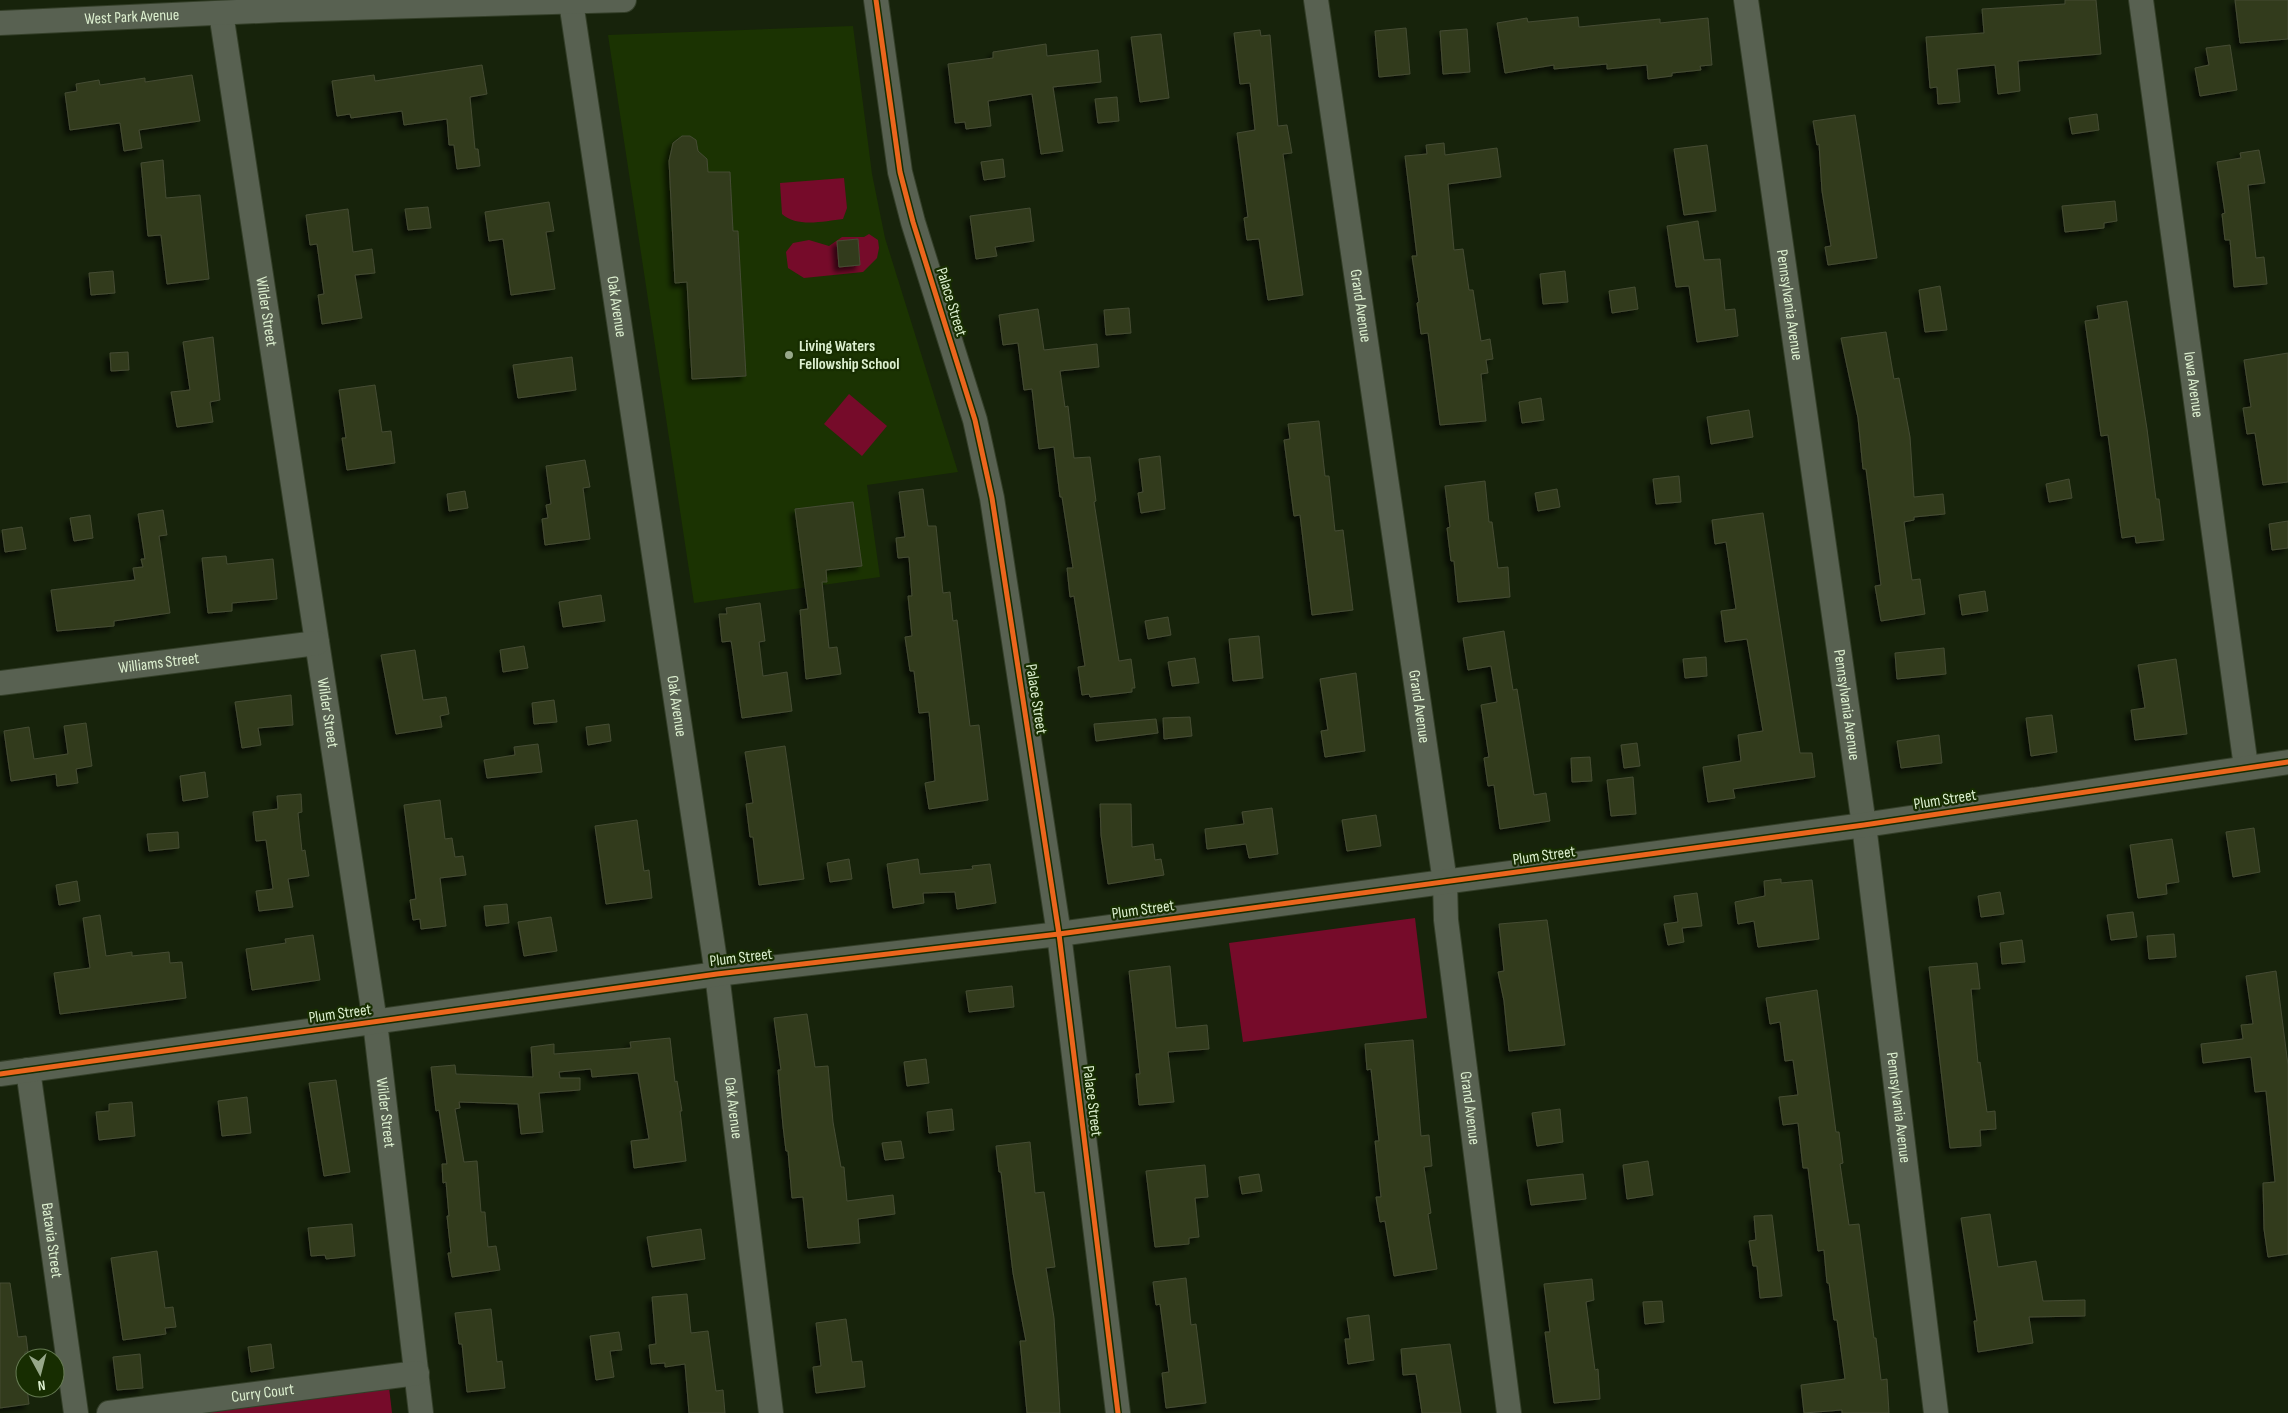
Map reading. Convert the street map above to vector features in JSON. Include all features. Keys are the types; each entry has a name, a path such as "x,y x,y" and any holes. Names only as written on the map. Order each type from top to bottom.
{"street":[{"name":"West Park Avenue","path":"0,23 221,13 282,5 624,0"},
{"name":"Palace Street","path":"876,0 900,172 913,222 975,420 992,498 1059,934 1118,1413"},
{"name":"Grand Avenue","path":"1316,0 1445,882 1446,920 1509,1413"},
{"name":"Pennsylvania Avenue","path":"1746,0 1864,825 1936,1413"},
{"name":"Iowa Avenue","path":"2141,0 2246,767"},
{"name":"Oak Avenue","path":"571,2 717,974 771,1413"},
{"name":"Wilder Street","path":"221,13 374,1022 422,1413"},
{"name":"Williams Street","path":"0,682 316,643"},
{"name":"Plum Street","path":"0,1074 717,974 1059,934 1864,825 2288,762"},
{"name":"Batavia Street","path":"28,1070 76,1413"},
{"name":"Curry Court","path":"109,1413 417,1373"}],"shaded area":[{"name":"Living Waters Fellowship School","path":"853,26 872,174 885,238 958,472 867,485 880,577 694,603 608,35"},
{"path":"844,178 847,208 843,219 803,222 795,221 782,214 780,183"},
{"path":"869,234 878,240 879,248 877,258 863,272 804,278 788,268 786,252 793,243 809,240 829,246 842,237 864,237"},
{"path":"849,394 887,426 862,456 824,424"},
{"path":"1415,918 1427,1018 1243,1042 1229,943"},
{"path":"389,1387 392,1413 201,1413"}],"building":[{"path":"2065,0 2096,0 2101,54 2018,61 2020,91 1998,94 1995,65 1957,69 1960,102 1938,104 1937,87 1930,88 1926,37 1984,33 1982,9 2065,4"},
{"path":"2235,0 2288,0 2288,39 2240,43"},
{"path":"1578,17 1579,27 1660,19 1660,23 1708,18 1712,65 1700,66 1701,70 1672,73 1672,76 1648,79 1647,65 1607,69 1607,64 1554,69 1554,65 1505,73 1497,23 1527,18 1528,22"},
{"path":"1406,28 1410,74 1379,77 1375,31"},
{"path":"1467,29 1470,72 1443,74 1440,31"},
{"path":"1260,30 1261,36 1270,35 1278,126 1287,125 1292,153 1283,154 1303,295 1268,300 1259,239 1247,240 1244,218 1248,217 1237,133 1255,130 1250,83 1240,84 1234,33"},
{"path":"1161,34 1169,98 1140,102 1131,37"},
{"path":"1046,44 1047,56 1098,50 1101,82 1053,87 1063,151 1041,154 1032,94 988,101 991,126 966,129 965,122 955,123 948,64 993,58 993,52"},
{"path":"2230,45 2237,90 2200,96 2195,68 2209,65 2206,48"},
{"path":"482,65 487,94 470,97 475,149 478,149 480,166 457,169 454,145 449,145 447,119 404,125 402,111 351,118 350,114 337,116 332,81 374,75 375,81"},
{"path":"192,75 200,121 139,130 142,148 124,151 120,123 70,130 65,93 77,91 76,84 99,80 100,85 145,78 145,82"},
{"path":"1117,97 1119,121 1098,123 1095,99"},
{"path":"2097,114 2099,130 2072,134 2069,118"},
{"path":"1855,115 1877,258 1828,265 1825,247 1831,246 1822,191 1819,144 1817,145 1813,121"},
{"path":"682,136 690,136 696,140 698,151 707,159 708,172 730,172 733,231 738,231 746,376 692,379 687,282 675,283 669,161 673,143"},
{"path":"1444,143 1445,155 1497,148 1501,177 1448,184 1454,250 1463,249 1469,290 1473,290 1481,341 1490,339 1493,359 1486,360 1488,373 1481,374 1486,421 1440,425 1428,333 1421,334 1417,303 1419,302 1412,256 1417,256 1405,156 1427,154 1426,145"},
{"path":"1707,145 1716,211 1684,215 1674,149"},
{"path":"2259,150 2265,183 2248,185 2256,258 2264,257 2267,284 2234,287 2230,240 2225,240 2222,214 2225,213 2217,162 2241,158 2240,153"},
{"path":"1003,159 1005,177 984,180 981,162"},
{"path":"163,160 166,198 200,195 209,279 167,284 161,235 148,236 141,163"},
{"path":"2115,201 2117,221 2104,223 2104,228 2065,232 2062,206"},
{"path":"549,202 554,231 546,232 555,289 511,295 503,239 489,241 485,212"},
{"path":"428,207 431,228 408,230 405,209"},
{"path":"1030,208 1034,241 995,247 997,256 976,259 970,216"},
{"path":"348,209 353,252 372,249 375,273 355,275 362,318 322,324 318,295 324,294 317,244 310,245 306,215"},
{"path":"1698,221 1704,260 1720,259 1725,310 1735,309 1738,336 1697,342 1689,286 1676,287 1667,226"},
{"path":"858,239 860,265 839,267 837,241"},
{"path":"113,271 115,293 91,295 89,273"},
{"path":"1565,271 1568,302 1543,304 1540,274"},
{"path":"1940,286 1947,330 1925,332 1919,290"},
{"path":"1635,287 1638,309 1612,313 1609,291"},
{"path":"2127,301 2156,499 2159,499 2164,540 2136,543 2135,536 2122,538 2108,435 2101,436 2085,321 2099,319 2097,306"},
{"path":"1129,308 1131,333 1106,335 1104,310"},
{"path":"1038,309 1044,350 1097,344 1099,367 1060,371 1065,407 1068,406 1074,458 1090,457 1096,501 1094,502 1119,661 1131,659 1135,688 1132,688 1132,692 1090,697 1089,694 1082,695 1078,667 1085,666 1074,596 1070,597 1067,568 1073,568 1062,497 1060,497 1054,447 1039,449 1032,389 1024,390 1018,343 1003,345 999,315"},
{"path":"1886,332 1894,379 1899,378 1910,437 1914,497 1943,494 1945,514 1914,517 1914,520 1904,522 1912,580 1920,579 1925,614 1881,621 1875,586 1881,585 1866,469 1863,469 1858,418 1841,338"},
{"path":"213,337 220,400 210,402 213,422 177,427 171,392 190,390 183,342"},
{"path":"128,352 129,370 111,371 110,353"},
{"path":"2288,353 2288,482 2263,485 2255,433 2247,434 2243,408 2251,407 2244,360"},
{"path":"572,357 576,390 518,398 513,365"},
{"path":"375,385 382,432 391,431 395,463 347,470 342,438 346,438 339,390"},
{"path":"1541,398 1544,420 1522,423 1519,402"},
{"path":"1749,410 1753,437 1711,444 1707,417"},
{"path":"1319,421 1325,476 1329,476 1335,531 1343,530 1353,610 1312,615 1300,515 1294,516 1284,440 1290,439 1288,424"},
{"path":"1160,456 1165,509 1141,513 1138,493 1143,492 1139,459"},
{"path":"585,460 590,487 583,488 590,539 545,545 542,519 548,518 546,505 551,504 546,466"},
{"path":"1679,476 1681,502 1656,504 1653,479"},
{"path":"2069,479 2072,498 2049,502 2046,484"},
{"path":"1485,481 1489,522 1492,522 1498,568 1508,567 1510,597 1458,602 1454,561 1451,561 1447,528 1450,527 1445,486"},
{"path":"923,489 928,526 936,526 943,593 950,592 953,621 957,620 970,726 979,725 988,800 929,809 925,783 935,781 929,712 919,713 914,671 910,671 905,637 912,636 908,596 912,596 909,557 898,558 896,538 905,537 899,492"},
{"path":"1557,489 1560,507 1538,511 1535,493"},
{"path":"465,491 468,508 449,511 447,494"},
{"path":"853,502 862,566 826,570 827,582 822,582 829,648 837,647 841,674 806,679 800,610 808,609 795,509"},
{"path":"163,510 167,535 159,536 170,613 114,621 114,626 57,631 51,590 135,580 133,568 143,567 141,559 145,559 138,514"},
{"path":"1763,513 1800,753 1812,753 1815,777 1733,789 1735,798 1708,802 1703,767 1741,761 1738,735 1763,731 1747,639 1725,642 1721,611 1736,609 1726,542 1715,544 1712,520"},
{"path":"90,515 93,538 74,541 70,518"},
{"path":"2288,521 2288,548 2272,550 2269,524"},
{"path":"22,527 26,549 5,552 2,530"},
{"path":"226,556 227,564 273,559 277,599 232,603 232,611 208,613 202,558"},
{"path":"1985,591 1988,611 1962,615 1959,595"},
{"path":"601,595 605,621 563,627 559,602"},
{"path":"760,603 765,641 759,642 763,676 787,672 792,711 742,718 731,641 722,642 719,614 727,614 726,608"},
{"path":"1168,617 1171,635 1148,639 1145,621"},
{"path":"1504,631 1513,690 1517,689 1534,795 1546,793 1550,821 1500,829 1494,785 1488,786 1484,758 1489,757 1481,705 1497,702 1491,666 1468,670 1463,638"},
{"path":"1259,636 1263,678 1233,681 1229,639"},
{"path":"524,646 528,668 503,672 500,650"},
{"path":"1944,648 1946,674 1897,679 1895,653"},
{"path":"415,650 423,700 446,697 449,714 440,716 442,727 396,734 381,655"},
{"path":"1706,657 1707,676 1685,678 1683,659"},
{"path":"1195,658 1199,683 1172,686 1168,662"},
{"path":"2176,659 2187,734 2135,740 2131,710 2145,708 2138,665"},
{"path":"1356,673 1365,751 1325,757 1321,731 1328,730 1320,679"},
{"path":"291,695 293,725 258,728 261,745 242,748 235,702"},
{"path":"554,700 557,722 534,724 532,703"},
{"path":"2052,715 2057,752 2031,756 2026,718"},
{"path":"1190,717 1192,736 1164,739 1163,718"},
{"path":"1156,719 1158,733 1096,741 1094,724"},
{"path":"86,723 92,766 76,769 78,783 57,786 56,774 11,781 4,731 29,727 34,759 68,754 64,726"},
{"path":"609,724 611,741 588,745 586,727"},
{"path":"1939,735 1942,763 1901,768 1897,741"},
{"path":"1637,743 1640,766 1624,768 1621,745"},
{"path":"538,744 542,772 487,778 484,760 515,755 514,747"},
{"path":"785,746 804,879 759,885 753,837 750,837 746,804 753,803 745,752"},
{"path":"1590,757 1592,781 1572,782 1571,758"},
{"path":"205,772 208,797 183,801 180,776"},
{"path":"1633,777 1636,814 1611,816 1607,780"},
{"path":"301,794 302,812 298,813 302,851 305,850 309,876 288,879 293,907 259,911 256,891 273,889 266,840 256,841 253,812 278,809 277,796"},
{"path":"440,800 445,839 452,838 455,857 463,856 466,875 440,878 446,926 421,929 420,919 413,920 410,900 416,899 404,805"},
{"path":"1100,804 1131,804 1132,847 1153,844 1155,860 1161,859 1164,875 1108,884 1101,835"},
{"path":"1272,808 1278,854 1249,858 1246,844 1207,849 1205,829 1244,824 1242,812"},
{"path":"1376,815 1381,846 1347,851 1342,820"},
{"path":"637,820 644,871 649,870 652,898 606,904 595,826"},
{"path":"2254,828 2260,872 2233,877 2226,832"},
{"path":"178,832 179,848 149,851 147,834"},
{"path":"2172,839 2179,882 2166,884 2167,894 2138,898 2130,845"},
{"path":"849,859 852,879 830,882 827,863"},
{"path":"918,859 920,874 973,869 972,866 990,864 996,903 957,909 955,892 923,893 924,903 893,908 887,864"},
{"path":"1781,879 1781,883 1812,880 1819,939 1758,947 1754,921 1738,924 1735,902 1765,896 1764,881"},
{"path":"77,881 80,901 59,905 56,885"},
{"path":"2000,892 2004,914 1981,917 1978,896"},
{"path":"1697,893 1702,926 1682,928 1684,942 1668,945 1664,924 1678,922 1674,896"},
{"path":"507,904 509,923 486,926 484,906"},
{"path":"2133,912 2137,937 2111,940 2107,915"},
{"path":"100,915 106,956 132,952 132,956 169,952 170,963 182,962 186,998 60,1014 54,973 90,968 83,918"},
{"path":"551,917 557,951 524,956 518,922"},
{"path":"1547,920 1565,1045 1509,1051 1504,1001 1498,972 1504,971 1499,924"},
{"path":"2174,934 2176,957 2149,959 2147,936"},
{"path":"313,935 320,980 252,990 246,949 286,943 285,939"},
{"path":"2022,940 2025,962 2002,964 2000,943"},
{"path":"1977,963 1980,989 1971,989 1978,1063 1980,1062 1987,1112 1995,1111 1996,1129 1980,1130 1981,1146 1950,1148 1929,967"},
{"path":"1170,966 1176,1028 1207,1025 1209,1049 1168,1052 1174,1102 1139,1105 1136,1074 1140,1074 1129,971"},
{"path":"2276,971 2288,1065 2288,1254 2268,1257 2264,1229 2263,1183 2275,1182 2266,1091 2255,1092 2251,1057 2203,1063 2201,1044 2243,1039 2241,1025 2253,1024 2246,976"},
{"path":"1012,986 1014,1007 969,1012 966,991"},
{"path":"1817,990 1836,1132 1839,1132 1843,1163 1840,1164 1849,1225 1859,1224 1881,1380 1887,1379 1889,1413 1842,1413 1842,1410 1804,1413 1801,1385 1845,1379 1837,1320 1834,1320 1829,1283 1827,1283 1824,1250 1818,1251 1808,1168 1803,1168 1798,1123 1783,1125 1779,1097 1798,1095 1793,1060 1785,1061 1780,1022 1770,1024 1766,998"},
{"path":"807,1014 815,1067 828,1066 833,1122 841,1167 844,1167 847,1201 893,1195 895,1214 858,1219 860,1243 808,1248 803,1197 792,1198 778,1070 781,1070 774,1018"},
{"path":"670,1038 675,1082 677,1081 682,1111 680,1111 686,1161 634,1168 631,1141 649,1139 638,1073 592,1077 591,1069 559,1072 560,1078 580,1078 580,1090 539,1093 543,1132 521,1134 518,1104 459,1102 460,1108 455,1109 464,1162 477,1161 481,1212 485,1212 488,1247 496,1246 500,1270 452,1277 448,1253 451,1253 446,1182 443,1183 442,1164 447,1164 439,1110 436,1111 431,1067 455,1065 456,1074 533,1077 531,1047 554,1044 554,1054 631,1048 630,1042"},
{"path":"1413,1040 1421,1136 1429,1135 1432,1166 1424,1167 1431,1213 1428,1214 1437,1269 1394,1276 1385,1221 1380,1222 1376,1197 1381,1197 1375,1141 1379,1141 1371,1069 1367,1070 1365,1044"},
{"path":"926,1059 929,1083 907,1086 904,1062"},
{"path":"336,1080 350,1172 324,1176 309,1083"},
{"path":"247,1097 251,1133 222,1136 218,1101"},
{"path":"132,1102 135,1136 99,1140 96,1112 109,1111 109,1104"},
{"path":"952,1109 954,1130 929,1133 927,1112"},
{"path":"1560,1109 1563,1142 1537,1146 1532,1113"},
{"path":"901,1141 904,1158 885,1160 882,1143"},
{"path":"1030,1142 1035,1193 1044,1192 1055,1267 1046,1268 1054,1318 1060,1413 1027,1413 1020,1341 1026,1341 1013,1273 1001,1172 999,1172 996,1146"},
{"path":"1648,1161 1653,1195 1627,1199 1623,1165"},
{"path":"1205,1165 1208,1197 1195,1198 1199,1237 1189,1238 1189,1244 1155,1247 1146,1171"},
{"path":"1259,1174 1262,1191 1242,1194 1239,1177"},
{"path":"1583,1174 1586,1199 1531,1205 1527,1180"},
{"path":"1990,1214 1998,1267 2036,1261 2043,1301 2085,1300 2085,1316 2029,1317 2033,1343 1978,1352 1974,1321 1977,1321 1961,1218"},
{"path":"1772,1215 1782,1296 1760,1298 1757,1266 1753,1266 1749,1241 1756,1240 1754,1216"},
{"path":"352,1224 355,1256 326,1259 325,1255 311,1256 308,1228"},
{"path":"701,1229 705,1259 652,1267 647,1237"},
{"path":"157,1251 165,1308 173,1307 176,1327 165,1328 166,1334 123,1340 111,1258"},
{"path":"1186,1278 1191,1325 1196,1324 1206,1403 1166,1408 1162,1373 1169,1372 1160,1304 1156,1305 1153,1282"},
{"path":"1592,1279 1594,1300 1586,1302 1595,1370 1598,1369 1600,1399 1554,1403 1545,1332 1550,1332 1544,1284"},
{"path":"0,1283 10,1283 18,1337 26,1336 28,1348 15,1348 15,1398 28,1398 29,1404 0,1408"},
{"path":"687,1294 691,1333 708,1331 716,1391 723,1390 725,1413 689,1413 685,1364 665,1367 665,1363 651,1364 649,1345 656,1344 652,1297"},
{"path":"1662,1301 1664,1322 1645,1324 1643,1302"},
{"path":"491,1309 497,1362 502,1361 505,1388 467,1392 462,1344 459,1344 455,1313"},
{"path":"1369,1315 1374,1360 1348,1364 1345,1339 1350,1339 1347,1318"},
{"path":"846,1319 852,1362 862,1361 865,1387 816,1393 813,1367 821,1366 816,1323"},
{"path":"619,1332 622,1350 610,1351 614,1377 596,1380 590,1336"},
{"path":"271,1344 274,1368 251,1372 248,1347"},
{"path":"1450,1344 1461,1413 1422,1413 1416,1374 1403,1375 1401,1349"},
{"path":"140,1354 143,1388 117,1390 113,1357"}],"cycle path":[{"path":"876,0 900,172 913,222 975,420 992,498 1059,934 1118,1413"},
{"path":"0,1074 717,974 1059,934 1864,825 2288,762"}],"place":[{"name":"Living Waters Fellowship School","path":"789,355"}]}
